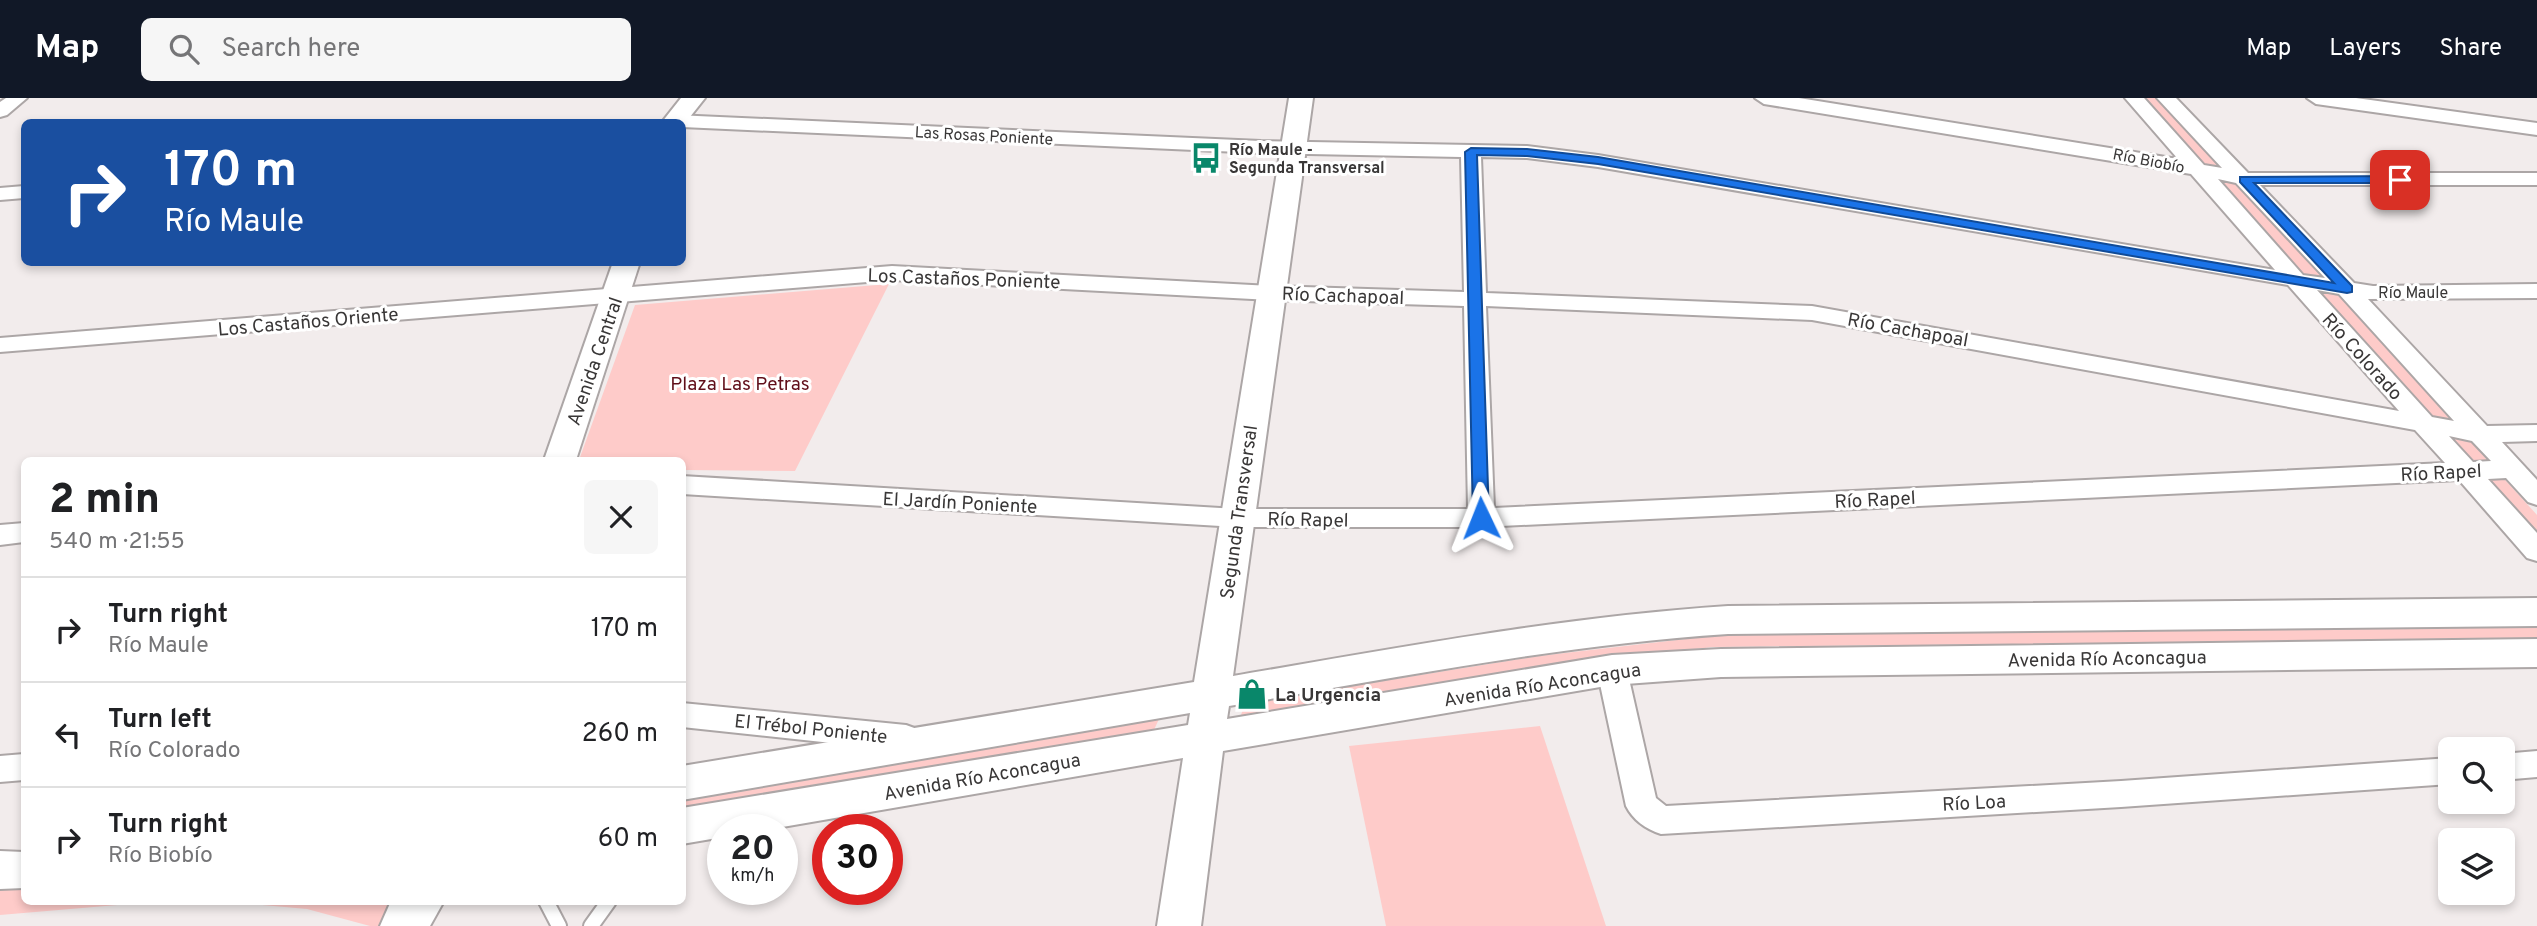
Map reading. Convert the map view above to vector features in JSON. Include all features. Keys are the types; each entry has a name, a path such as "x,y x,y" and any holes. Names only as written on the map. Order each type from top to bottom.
{"main road":[{"path":"405,926 416,905"}],"street":[{"path":"676,119 693,98"},
{"name":"Segunda Transversal","path":"1179,926 1301,98"},
{"name":"Río Biobío","path":"1764,98 2152,160 2244,179 2537,179"},
{"name":"Río Colorado","path":"2134,98 2537,551"},
{"name":"Río Colorado","path":"2166,98 2347,289 2537,496"},
{"path":"2316,98 2537,129"},
{"path":"0,111 11,99"},
{"name":"Las Rosas Poniente","path":"686,123 1292,148"},
{"name":"Río Maule","path":"1292,148 1527,152 1598,161 2373,293 2537,291"},
{"path":"1471,152 1481,518"},
{"path":"0,194 21,192"},
{"name":"Avenida Central","path":"561,457 626,266"},
{"name":"Los Castaños Poniente","path":"616,296 874,272 1271,293"},
{"name":"Río Cachapoal","path":"1271,293 1748,308 1812,313 2481,434 2537,433"},
{"name":"Los Castaños Oriente","path":"0,345 616,296"},
{"name":"Río Rapel","path":"1237,518 1481,518 2511,469"},
{"name":"El Jardín Poniente","path":"686,485 1237,518"},
{"path":"0,535 21,533"},
{"name":"Avenida Río Aconcagua","path":"686,782 939,742 1539,639 1639,626 1728,620 2537,612"},
{"name":"Avenida Río Aconcagua","path":"686,826 1612,670 1721,663 2537,653"},
{"name":"Río Loa","path":"1612,670 1642,806 1661,820 2121,794 2438,772"},
{"name":"El Trébol Poniente","path":"686,715 939,742"},
{"path":"2515,766 2537,764"},
{"path":"0,769 21,767"},
{"path":"0,870 21,870"}],"lane":[{"path":"548,905 559,926"},
{"path":"591,926 606,905"}],"green space":[{"path":"2143,98 2160,98 2537,515 2537,542"},
{"name":"Plaza Las Petras","path":"889,284 795,471 686,470 686,457 580,457 635,305"},
{"path":"2537,626 2537,639 1713,647 1598,660 1238,724 1245,703 1539,656 1720,635"},
{"path":"1159,719 1153,732 686,814 686,792 1051,731"},
{"path":"1540,726 1606,926 1386,926 1349,746"},
{"path":"0,882 21,883 21,905 117,905 0,915"},
{"path":"264,905 395,905 383,926 370,926 307,909"}],"place":[{"name":"Río Maule - Segunda Transversal","path":"1206,158"},
{"name":"La Urgencia","path":"1252,694"}],"route":[{"path":"1481,518 1471,152 1527,152 1598,161 2347,289 2244,179 2400,180"}]}
